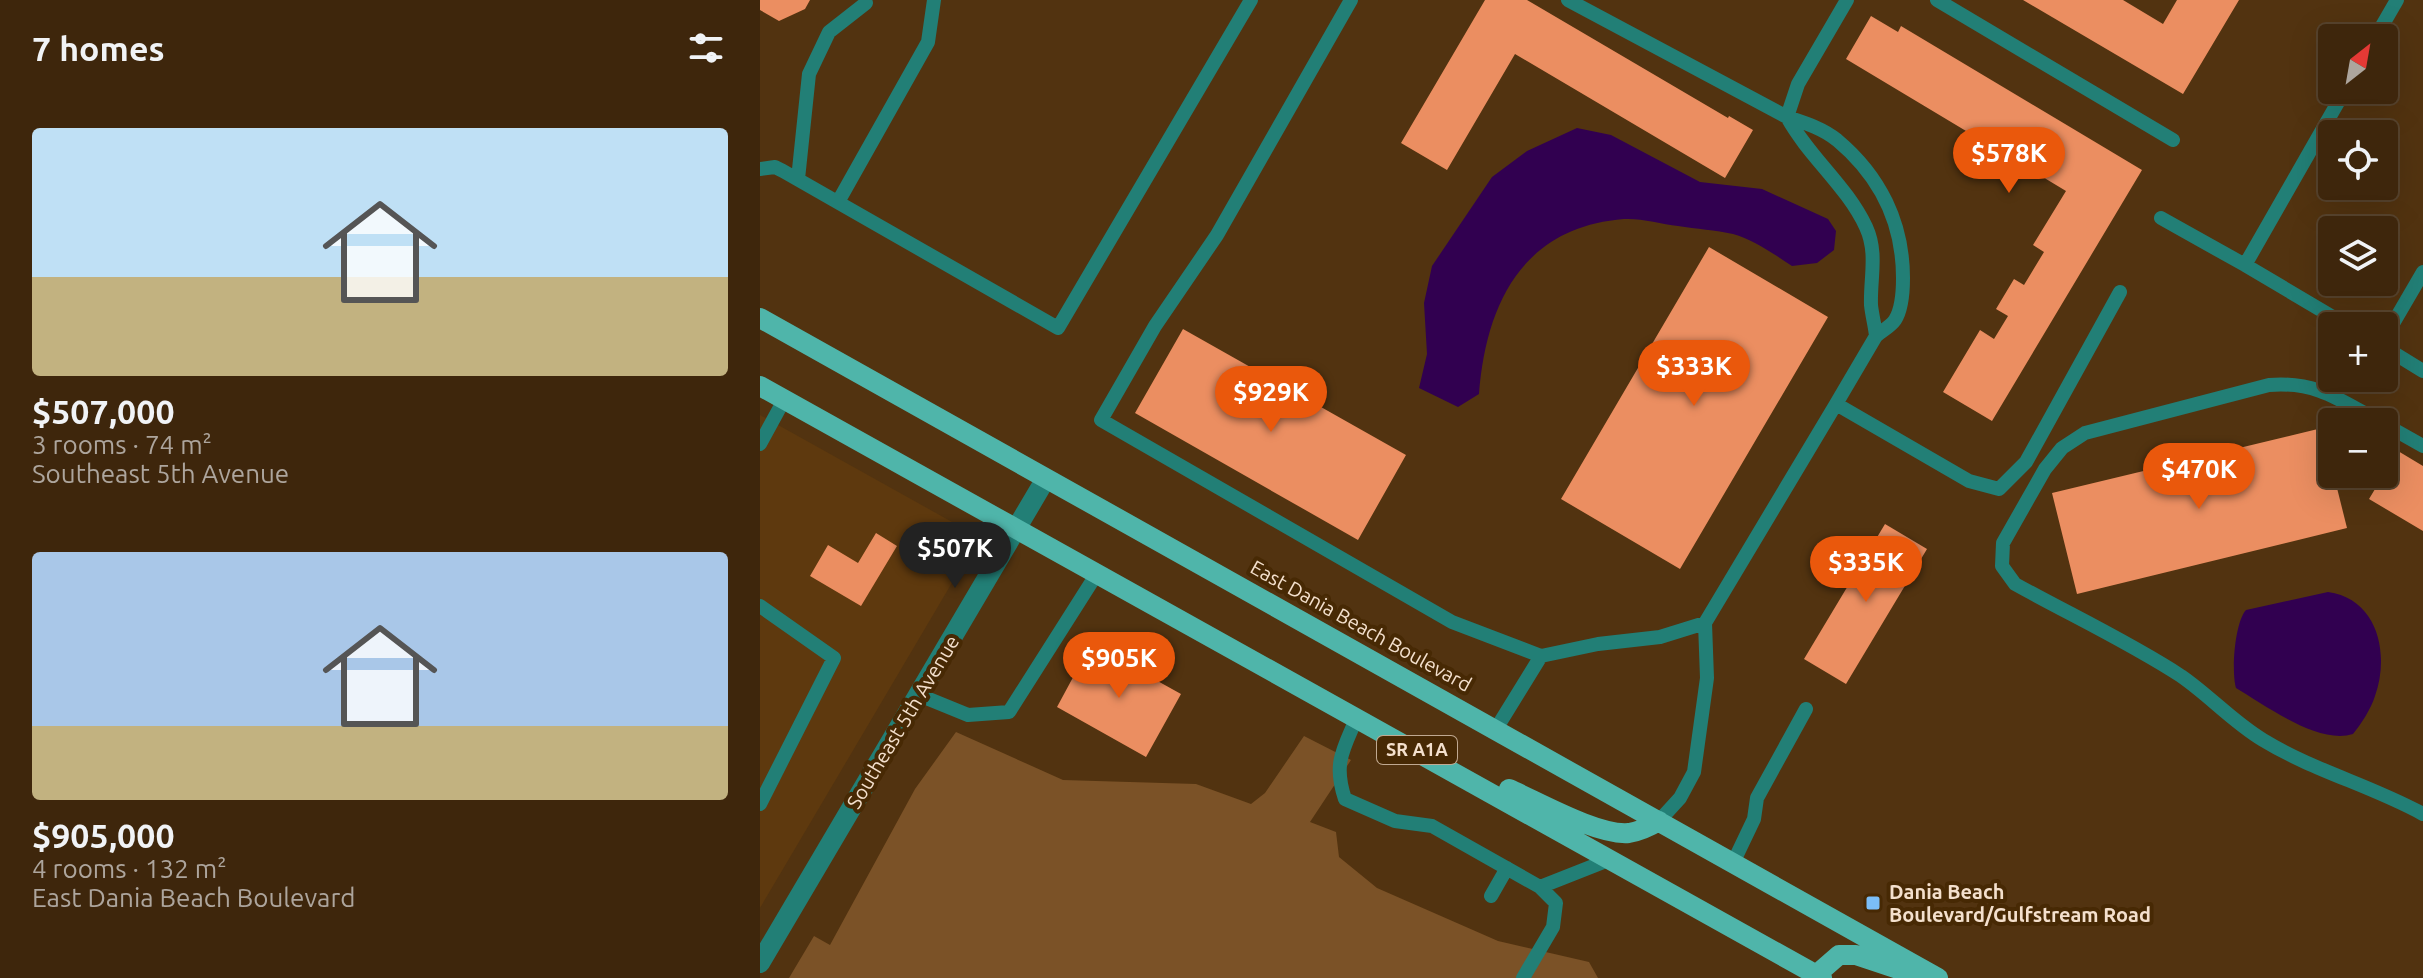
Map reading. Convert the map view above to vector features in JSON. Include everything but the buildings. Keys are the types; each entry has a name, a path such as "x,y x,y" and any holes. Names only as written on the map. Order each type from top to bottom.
{"main road":[{"name":"East Dania Beach Boulevard","path":"760,318 1938,978"},
{"name":"SR A1A","path":"760,386 1819,976"},
{"path":"1396,738 1606,831 1627,833 1642,830 1659,821"},
{"path":"1819,976 1839,955 1856,955 1926,978"}],"street":[{"name":"Southeast 5th Avenue","path":"760,963 1045,480"}],"lane":[{"path":"838,202 928,42 934,0"},
{"path":"760,169 775,167 798,179 1058,328 1251,0"},
{"path":"1351,0 1217,235 1155,326 1101,420 1452,622 1541,656 1598,644 1660,637 1705,623"},
{"path":"1568,0 1787,117 1813,125 1835,138 1860,162 1882,190 1903,251 1903,292 1895,320 1876,336 1705,623 1707,678 1694,772 1680,798 1659,821"},
{"path":"1847,0 1798,84 1787,117 1801,142 1847,196 1867,228 1875,264 1871,305 1876,336"},
{"path":"1937,0 2173,140"},
{"path":"2383,24 2397,0"},
{"path":"798,179 809,74 829,32 866,3"},
{"path":"2245,265 2337,104"},
{"path":"2161,218 2324,312"},
{"path":"2398,315 2423,272"},
{"path":"1836,404 1969,481 1999,489 2026,462 2120,292"},
{"path":"2398,356 2423,371"},
{"path":"2354,408 2321,390 2294,382 2269,385 2085,433 2062,448 2045,469 2003,543 2002,566 2015,584 2179,675 2263,740 2311,767 2381,792 2423,814"},
{"path":"760,444 784,400"},
{"path":"2398,432 2423,446"},
{"path":"919,695 968,715 1009,712 1096,575"},
{"path":"760,606 834,658 760,804"},
{"path":"1496,729 1541,656"},
{"path":"1733,863 1754,819 1757,798 1806,709"},
{"path":"1357,717 1342,753 1337,776 1345,799 1395,821 1432,826 1540,887 1556,903 1553,927 1523,978"},
{"path":"1540,887 1611,859"},
{"path":"1491,896 1507,868"}],"shaded area":[{"path":"1577,128 1611,135 1700,182 1762,189 1828,219 1836,231 1834,250 1817,263 1792,266 1756,244 1726,233 1631,219 1589,225 1560,237 1536,254 1516,275 1490,329 1479,394 1458,407 1419,388 1427,354 1424,303 1432,266 1492,177 1527,151"},
{"path":"760,415 979,537 760,908"},
{"path":"2328,592 2359,605 2369,617 2380,646 2379,680 2371,706 2353,734 2339,736 2292,722 2236,688 2235,680 2237,635 2246,610"},
{"path":"956,732 1063,780 1196,784 1251,804 1265,793 1304,736 1351,760 1310,822 1336,832 1339,857 1377,888 1498,941 1589,962 1598,978 789,978 814,936 830,945 915,789"}],"place":[{"name":"Dania Beach Boulevard/Gulfstream Road","path":"1873,903"}]}
